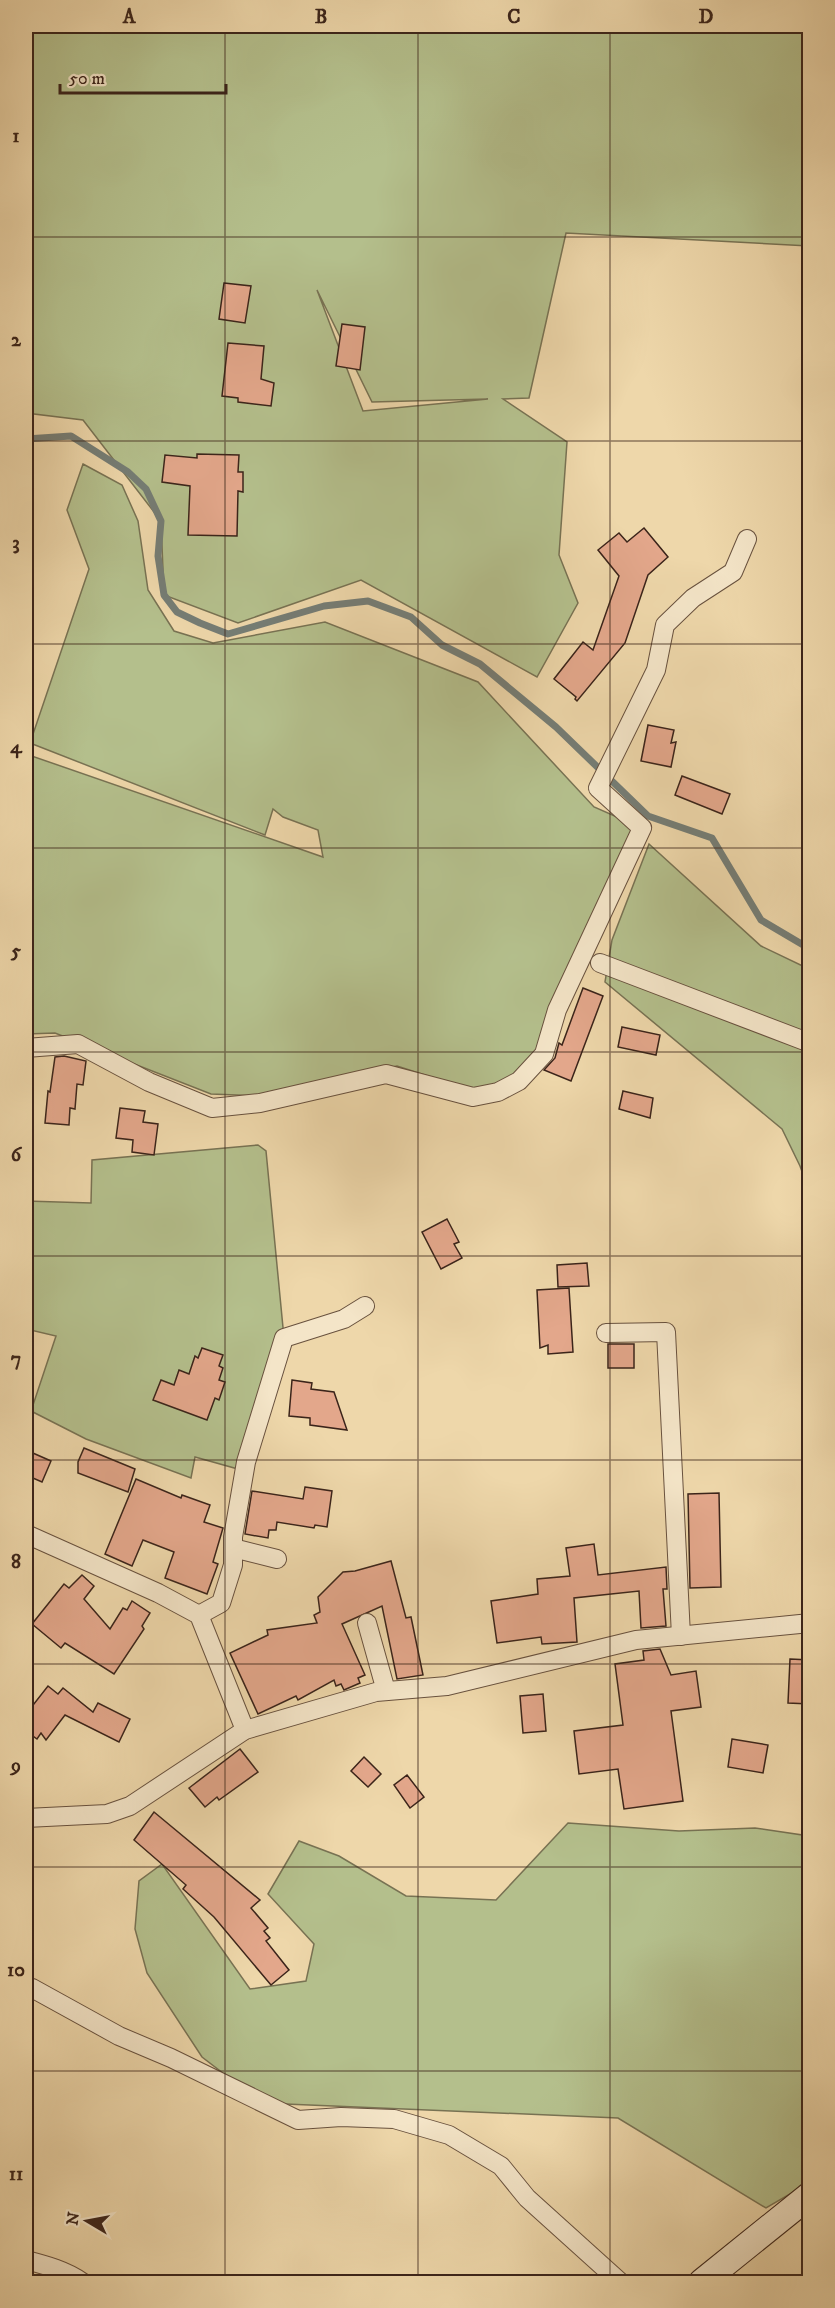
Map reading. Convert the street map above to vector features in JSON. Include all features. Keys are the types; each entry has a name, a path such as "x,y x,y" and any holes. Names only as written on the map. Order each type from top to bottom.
{"main road":[{"path":"702,2283 810,2195"}],"street":[{"path":"26,1048 78,1044 149,1082 212,1108 260,1103 386,1074 473,1097 498,1092 519,1081 544,1054 557,1010 642,828 598,788 656,670 665,625 693,598 733,572 747,539"},
{"path":"600,963 810,1043"},
{"path":"199,1615 221,1603 233,1565 233,1548 246,1462 284,1338 344,1319 364,1306"},
{"path":"606,1333 666,1332 681,1636"},
{"path":"26,1534 158,1593 199,1615 245,1730"},
{"path":"233,1548 277,1560"},
{"path":"367,1623 386,1691"},
{"path":"26,1818 107,1814 130,1806 245,1730 386,1691 447,1686 636,1640 810,1623"},
{"path":"26,1986 119,2036 171,2058 298,2120 341,2117 394,2119 449,2135 501,2166 527,2198 620,2283"},
{"path":"26,2260 44,2264 82,2283"}],"green space":[{"path":"26,26 809,26 809,246 566,233 529,398 503,399 567,442 559,555 578,603 537,677 361,580 238,623 164,595 161,521 83,420 26,413","holes":["317,290 372,402 488,399 363,411"]},
{"path":"83,464 122,485 138,521 148,590 174,631 213,643 325,622 478,682 594,807 642,828 535,1064 478,1092 397,1066 334,1080 286,1097 211,1094 55,1033 26,1034 26,754 323,857 318,830 283,817 273,809 265,835 30,743 89,569 67,510"},
{"path":"649,844 761,946 809,969 809,1191 782,1129 605,982 612,940"},
{"path":"258,1145 266,1151 284,1338 245,1471 195,1457 191,1478 86,1439 31,1411 56,1336 26,1329 26,1201 91,1203 92,1160"},
{"path":"568,1823 679,1831 755,1828 809,1836 809,2183 766,2208 618,2118 262,2103 202,2057 147,1973 135,1929 139,1881 162,1864 250,1989 306,1981 314,1944 268,1894 299,1841 339,1856 406,1896 496,1900"}],"building":[{"path":"224,283 251,286 245,323 219,319"},
{"path":"342,324 365,327 360,370 336,366"},
{"path":"228,343 264,346 261,379 274,383 271,406 238,402 238,398 222,396"},
{"path":"197,454 239,455 238,472 243,472 243,492 238,491 237,536 188,535 190,486 162,482 165,455 197,458"},
{"path":"644,528 668,557 648,575 625,643 577,701 576,697 554,679 583,642 593,650 619,576 598,550 619,533 627,542"},
{"path":"648,725 674,730 671,743 676,742 671,767 641,761"},
{"path":"682,776 730,794 722,814 675,795"},
{"path":"583,988 603,996 571,1081 544,1070 555,1058 559,1043 562,1045"},
{"path":"622,1027 660,1035 656,1055 618,1047"},
{"path":"64,1056 86,1061 83,1085 77,1084 75,1109 70,1108 69,1125 45,1123 48,1091 50,1092 55,1057"},
{"path":"623,1091 653,1098 650,1118 619,1109"},
{"path":"120,1108 145,1111 143,1122 158,1124 154,1155 132,1152 133,1140 116,1138"},
{"path":"447,1219 459,1242 454,1244 462,1258 441,1269 422,1232"},
{"path":"587,1263 589,1286 558,1287 557,1265"},
{"path":"569,1288 573,1352 548,1354 548,1345 540,1348 537,1290"},
{"path":"608,1344 634,1344 634,1368 608,1368"},
{"path":"202,1348 223,1355 219,1366 223,1368 219,1380 225,1382 219,1400 215,1398 207,1420 153,1400 161,1380 174,1385 179,1370 189,1374 195,1356 198,1358"},
{"path":"292,1380 312,1383 311,1389 334,1392 347,1430 310,1425 310,1418 289,1416"},
{"path":"84,1448 135,1469 128,1492 78,1473 78,1462"},
{"path":"26,1450 51,1461 42,1482 26,1475"},
{"path":"136,1479 181,1498 182,1495 210,1505 204,1522 223,1528 213,1562 218,1564 207,1594 165,1578 174,1552 143,1540 132,1566 105,1554"},
{"path":"305,1487 332,1491 327,1527 315,1525 314,1528 277,1522 276,1530 269,1530 268,1538 245,1534 252,1491 303,1499"},
{"path":"719,1493 721,1587 690,1588 688,1494"},
{"path":"594,1544 598,1575 666,1567 667,1589 663,1589 666,1626 641,1628 639,1591 574,1598 577,1642 542,1644 541,1637 497,1643 491,1601 538,1594 537,1579 570,1576 566,1548"},
{"path":"391,1561 406,1618 411,1617 423,1675 397,1679 382,1606 342,1624 365,1675 358,1678 360,1683 344,1690 341,1684 336,1686 334,1680 298,1700 296,1696 258,1714 230,1653 268,1635 267,1630 317,1623 314,1615 320,1612 318,1597 343,1572"},
{"path":"82,1575 94,1586 84,1599 110,1629 123,1608 127,1610 132,1601 150,1613 142,1626 144,1629 114,1674 65,1643 61,1648 32,1624 64,1584 69,1588"},
{"path":"660,1649 671,1675 696,1671 701,1707 671,1711 683,1801 624,1809 618,1769 579,1774 574,1731 623,1725 615,1664 644,1660 643,1651"},
{"path":"790,1659 810,1660 810,1704 788,1703"},
{"path":"48,1686 58,1694 63,1688 93,1712 98,1703 130,1719 119,1742 65,1715 46,1740 41,1733 37,1739 26,1731 26,1714"},
{"path":"543,1694 546,1731 523,1733 520,1696"},
{"path":"732,1739 768,1745 763,1773 728,1767"},
{"path":"240,1749 258,1772 219,1800 217,1797 205,1807 189,1788"},
{"path":"364,1757 381,1774 368,1787 351,1771"},
{"path":"407,1775 424,1797 410,1808 394,1785"},
{"path":"154,1812 260,1900 251,1908 268,1928 264,1931 270,1938 266,1941 289,1970 271,1985 214,1917 183,1889 186,1885 134,1840"}],"waterway":[{"path":"26,439 71,436 128,472 146,489 161,521 158,556 164,595 177,612 228,634 324,606 368,601 411,617 442,645 480,664 556,727 648,816 712,838 761,920 810,949"}]}
